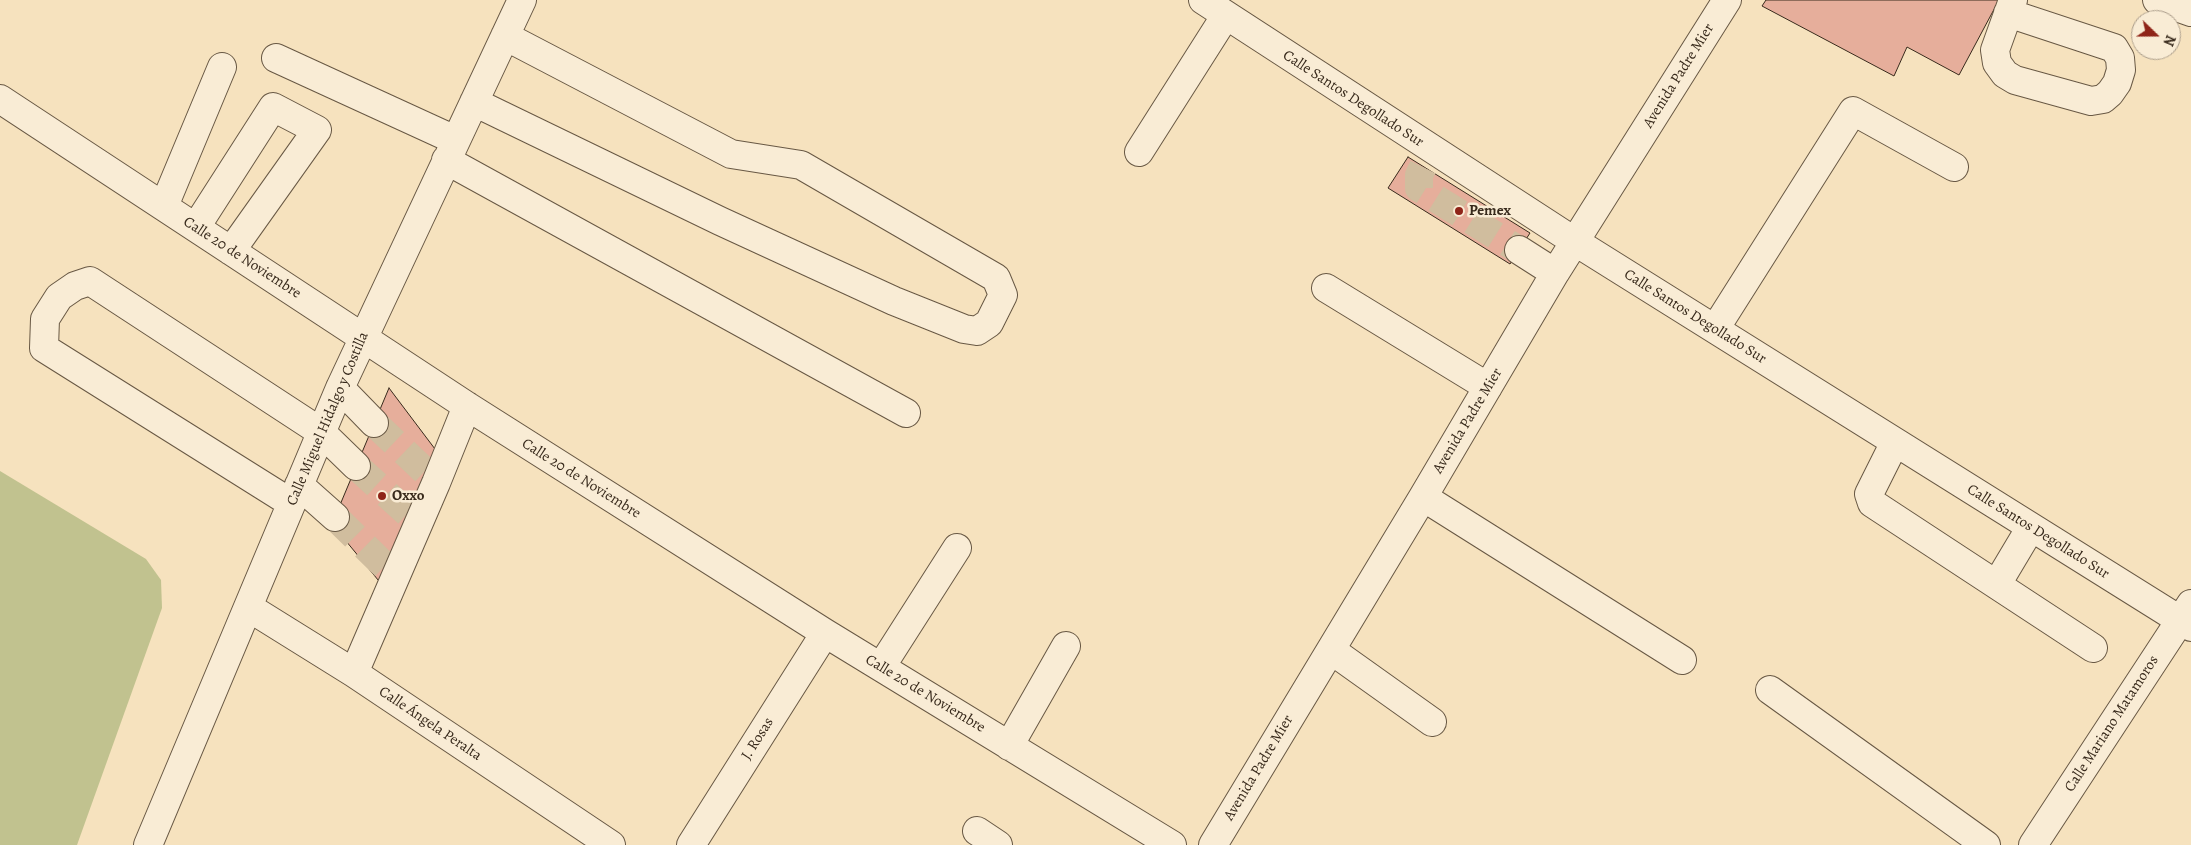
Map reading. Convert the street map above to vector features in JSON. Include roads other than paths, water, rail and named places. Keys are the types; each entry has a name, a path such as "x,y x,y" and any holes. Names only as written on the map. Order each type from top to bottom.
{"street":[{"name":"Calle Miguel Hidalgo y Costilla","path":"148,845 340,388 522,0"},
{"name":"Calle Santos Degollado Sur","path":"1203,0 1428,159 1574,241 2031,527 2187,617"},
{"name":"Avenida Padre Mier","path":"1212,845 1423,497 1554,273 1727,0"},
{"path":"2157,0 2191,12"},
{"path":"1140,152 1226,15"},
{"path":"474,102 728,225 894,301 964,329 977,331 989,323 1003,295 996,278 801,165 731,154 506,36"},
{"path":"276,58 451,150 906,413"},
{"path":"164,206 222,67"},
{"name":"Calle 20 de Noviembre","path":"0,99 466,406 825,633 1172,845"},
{"path":"196,227 273,107 317,130 232,251"},
{"path":"1716,330 1853,111 1954,167"},
{"path":"1519,250 1554,273"},
{"path":"335,517 44,348 45,319 58,297 75,286 90,281 321,432 356,466"},
{"path":"1326,288 1488,387"},
{"path":"340,388 374,423"},
{"path":"354,673 392,574 466,406"},
{"path":"1895,442 1869,494 1872,503 2093,648"},
{"path":"1423,497 1682,660"},
{"path":"1997,584 2031,527"},
{"path":"881,667 957,548"},
{"name":"Calle Ángela Peralta","path":"248,607 354,673 610,845"},
{"name":"Calle Mariano Matamoros","path":"2032,845 2187,617"},
{"name":"J. Rosas","path":"691,845 825,633"},
{"path":"1009,746 1066,646"},
{"path":"1331,650 1432,722"},
{"path":"1770,690 1986,845"}],"tunnel":[{"path":"1423,167 1419,175 1419,188 1519,250"},
{"path":"374,423 429,475"},
{"path":"356,466 412,517"},
{"path":"335,517 390,571"}],"place":[{"name":"Pemex","path":"1459,211"},
{"name":"Oxxo","path":"382,496"}]}
